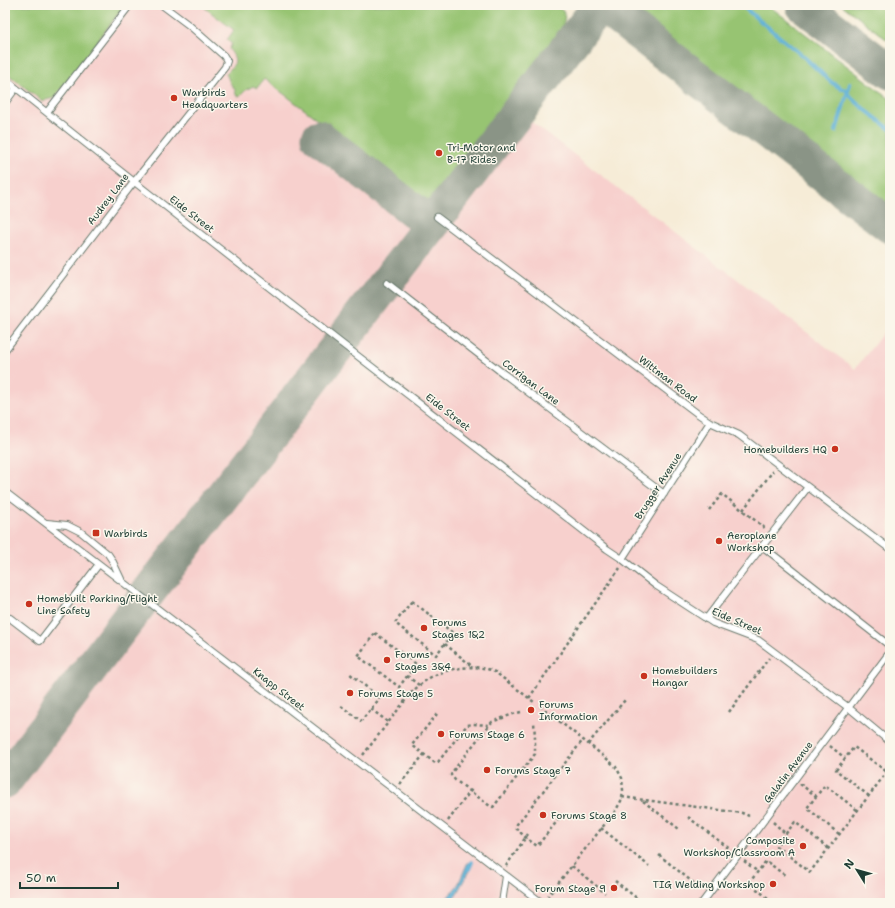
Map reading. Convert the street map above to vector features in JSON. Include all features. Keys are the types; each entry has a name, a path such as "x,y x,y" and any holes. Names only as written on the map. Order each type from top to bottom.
{"lane":[{"path":"47,112 130,5"},
{"name":"Audrey Lane","path":"5,350 134,182 225,67 226,58 190,26 162,5"},
{"name":"Eide Street","path":"5,79 134,182 600,544 655,585 706,619 758,640 848,708 890,742"},
{"path":"5,103 16,88"},
{"name":"Wittman Road","path":"437,217 710,422 739,435 890,549"},
{"name":"Corrigan Lane","path":"386,283 506,376 664,494"},
{"name":"Brugger Avenue","path":"622,559 710,422"},
{"path":"706,619 808,487"},
{"name":"Knapp Street","path":"5,492 542,903"},
{"path":"46,523 67,525 81,532 108,554 121,580"},
{"path":"762,546 890,646"},
{"path":"10,618 40,641 100,564"},
{"name":"Galatin Avenue","path":"702,903 890,652"},
{"path":"502,903 504,874"}],"path":[{"path":"743,510 778,465"},
{"path":"709,510 722,494 772,534"},
{"path":"529,698 620,568 622,559"},
{"path":"412,601 453,633 445,644 436,655 395,623 412,601"},
{"path":"375,633 416,664 407,676 399,687 358,656 375,633"},
{"path":"445,644 473,667"},
{"path":"729,712 774,651"},
{"path":"358,762 411,693 419,685 441,673 473,667 489,669 534,702"},
{"path":"341,706 361,721 380,698 349,673"},
{"path":"407,676 419,685"},
{"path":"588,744 625,700"},
{"path":"540,706 616,767 622,778 623,790 621,801 616,810 547,898"},
{"path":"371,709 388,722"},
{"path":"521,712 492,722 453,770 451,775 455,780 472,790 490,806 494,806 535,754 534,721"},
{"path":"437,714 412,745 425,753 435,763 438,762 466,725 489,725"},
{"path":"563,814 537,846 516,828 517,824 583,740"},
{"path":"824,741 845,758"},
{"path":"869,796 836,770 845,758 854,747 887,772"},
{"path":"395,791 425,753"},
{"path":"828,848 795,822 776,846 810,872 890,768"},
{"path":"795,780 816,796"},
{"path":"839,834 807,808 825,784 857,810"},
{"path":"442,827 472,790"},
{"path":"622,797 742,813 749,816"},
{"path":"641,800 679,828"},
{"path":"688,817 758,872"},
{"path":"766,817 786,834"},
{"path":"601,828 649,866"},
{"path":"504,874 528,834"},
{"path":"659,855 708,895"},
{"path":"768,898 749,883 766,861 786,876"},
{"path":"572,866 605,893"},
{"path":"615,881 643,903"},
{"path":"733,903 736,898 742,903"}],"shaded area":[{"path":"5,5 378,5 855,369 890,324 890,903 5,903"}],"green space":[{"path":"5,5 125,5 54,98 42,101 5,72"},
{"path":"207,5 555,5 564,12 565,17 560,31 538,66 431,205 264,79 257,88 253,86 239,97 236,95 235,89 230,83 226,74 235,62 229,49 232,44 227,40 234,30 205,8"},
{"path":"639,5 768,5 890,99 890,213 652,30 647,25"},
{"path":"842,5 890,5 890,42"}],"water":[{"path":"468,862 472,865 451,903 443,903 458,885"}],"waterway":[{"path":"663,8 666,5"},
{"path":"741,5 804,57 831,82 842,89 848,90"},
{"path":"836,131 850,84"},
{"path":"847,93 863,108 890,129"},
{"path":"469,869 472,862"}],"taxiway":[{"path":"5,781 600,5"},
{"path":"602,5 890,226"},
{"path":"803,5 890,72"},
{"path":"319,137 432,225"}],"place":[{"name":"Warbirds Headquarters","path":"174,98"},
{"name":"Tri-Motor and B-17 Rides","path":"439,153"},
{"name":"Homebuilders HQ","path":"835,449"},
{"name":"Warbirds","path":"96,533"},
{"name":"Aeroplane Workshop","path":"719,541"},
{"name":"Homebuilt Parking/Flight Line Safety","path":"29,604"},
{"name":"Forums Stages 1&2","path":"424,628"},
{"name":"Forums Stages 3&4","path":"387,660"},
{"name":"Homebuilders Hangar","path":"644,676"},
{"name":"Forums Stage 5","path":"350,693"},
{"name":"Forums Information","path":"531,710"},
{"name":"Forums Stage 6","path":"441,734"},
{"name":"Forums Stage 7","path":"487,770"},
{"name":"Forums Stage 8","path":"543,815"},
{"name":"Composite Workshop/Classroom A","path":"803,846"},
{"name":"TIG Welding Workshop","path":"773,884"},
{"name":"Forum Stage 9","path":"614,888"}]}
